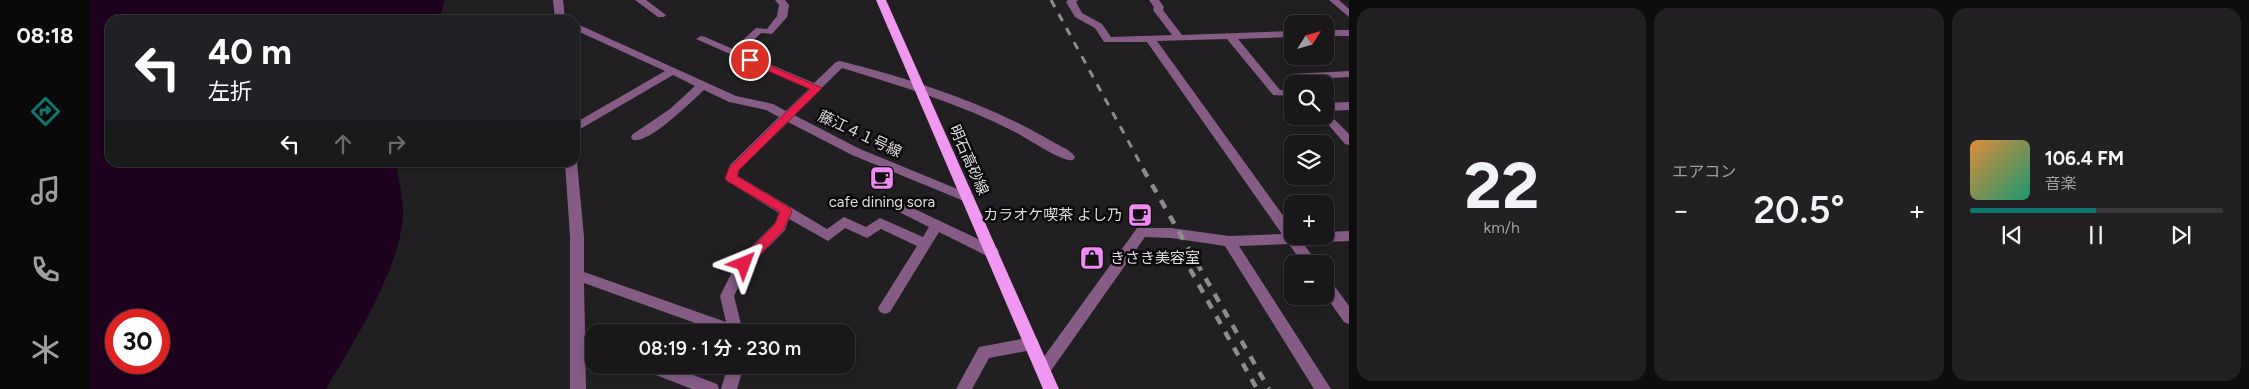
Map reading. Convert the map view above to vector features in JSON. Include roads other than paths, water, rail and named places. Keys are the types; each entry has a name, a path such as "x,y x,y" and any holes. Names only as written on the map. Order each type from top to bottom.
{"main road":[{"name":"明石高砂線","path":"881,0 1051,389"}],"street":[{"path":"558,0 560,15"},
{"path":"640,0 661,15"},
{"path":"734,53 759,30 769,32 782,17 784,5 780,0"},
{"path":"1073,0 1071,2 1078,16 1099,26 1108,40 1284,34"},
{"path":"1154,0 1159,7 1158,10 1180,38"},
{"path":"1334,0 1349,14"},
{"name":"藤江４１号線","path":"580,28 733,99 769,107 856,152 968,198"},
{"path":"1334,33 1349,33"},
{"path":"1230,36 1277,93 1284,93"},
{"path":"701,39 817,88"},
{"path":"1150,39 1188,95 1284,226"},
{"path":"925,244 880,224 867,233 844,222 828,236 731,178 734,168 789,117 840,64 920,88 979,110 1046,142 1069,158"},
{"path":"580,125 673,71"},
{"path":"1330,75 1349,74"},
{"path":"637,137 674,112 702,85"},
{"path":"1334,107 1349,106"},
{"path":"1334,124 1349,141"},
{"path":"571,167 577,237 578,389"},
{"path":"904,209 992,252"},
{"path":"734,324 727,296 744,264 780,226 786,211"},
{"path":"885,308 937,225"},
{"path":"1043,370 1142,232 1171,233 1229,241 1284,238"},
{"path":"1334,237 1349,236"},
{"path":"1229,241 1323,389"},
{"path":"577,275 714,324"},
{"path":"1334,297 1349,318"},
{"path":"578,337 585,340"},
{"path":"964,389 984,352 1032,344"},
{"path":"670,374 708,389"},
{"path":"728,389 733,374"}],"railway":[{"path":"1051,0 1144,170"},
{"path":"1143,169 1269,389"},
{"path":"1190,269 1257,389"}],"place":[{"name":"cafe dining sora","path":"882,178"},
{"name":"カラオケ喫茶 よし乃","path":"1140,215"},
{"name":"きさき美容室","path":"1092,258"}]}
